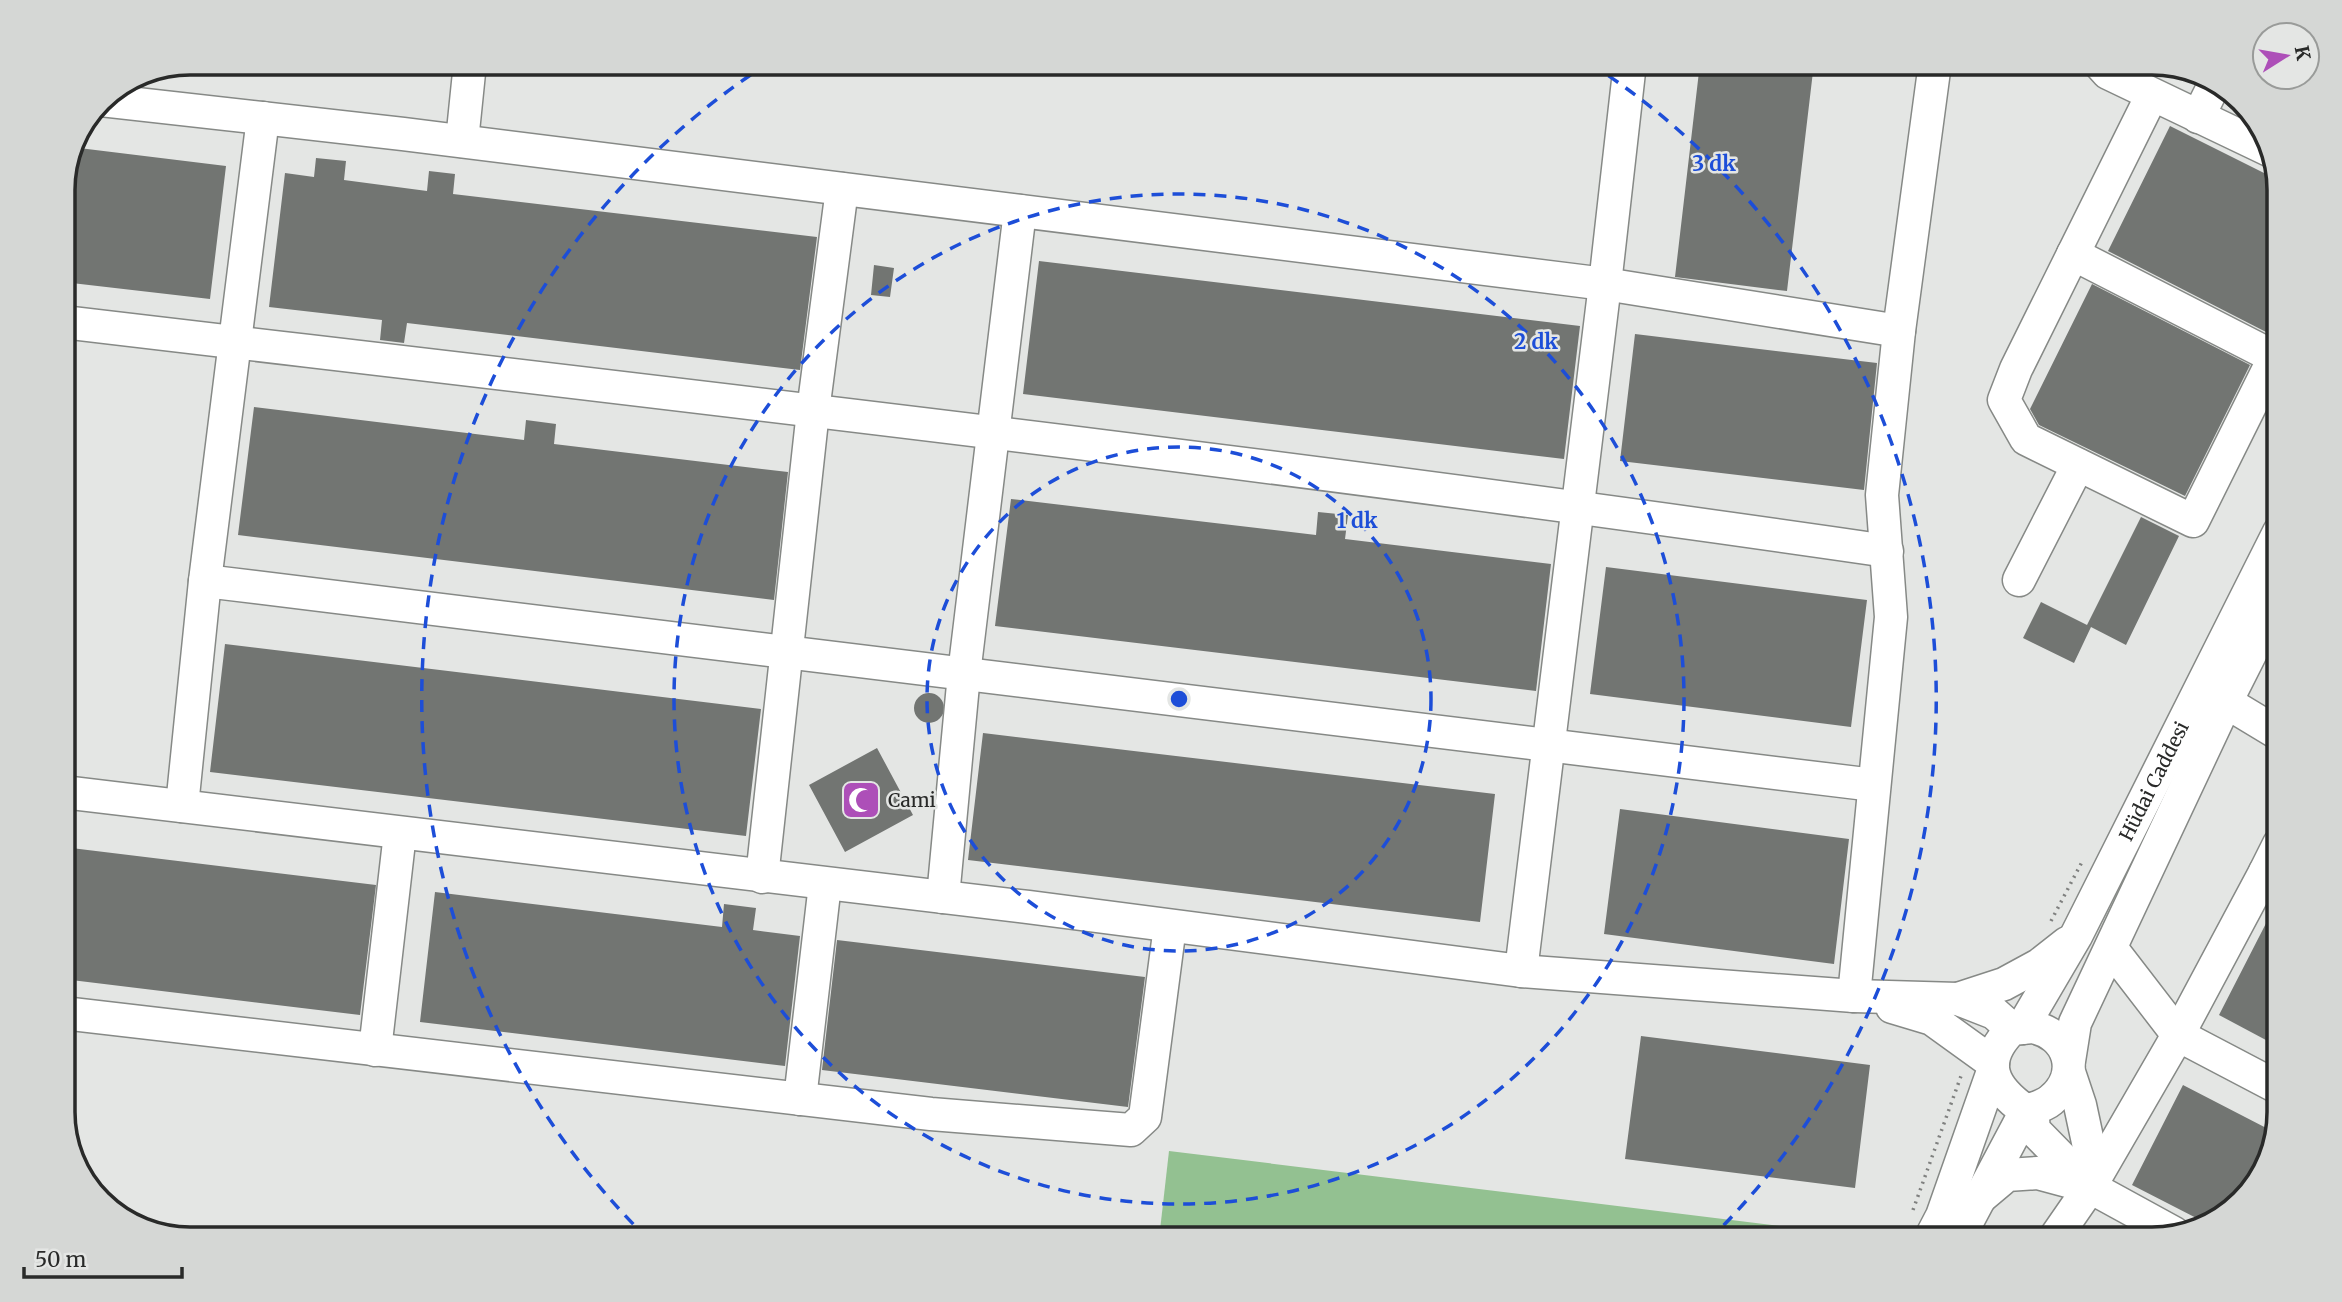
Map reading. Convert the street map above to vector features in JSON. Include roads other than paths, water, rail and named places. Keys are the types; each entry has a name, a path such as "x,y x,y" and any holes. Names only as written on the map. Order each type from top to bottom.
{"street":[{"path":"462,141 469,75"},
{"path":"1521,971 1629,75"},
{"path":"1854,996 1891,617 1882,495 1899,331 1933,75"},
{"path":"2112,75 2257,145"},
{"path":"2199,117 2211,92"},
{"path":"2152,95 2016,369 2004,400 2026,439 2193,521 2267,371"},
{"path":"117,102 462,141 1605,284 1899,331"},
{"path":"182,806 205,581 262,118"},
{"path":"762,877 813,411 842,189"},
{"path":"943,897 964,674 1020,211"},
{"path":"2073,254 2267,349"},
{"path":"75,323 1578,506 1887,551"},
{"path":"2019,580 2078,464"},
{"name":"Hüdai Caddesi","path":"2017,1029 2077,936 2267,556"},
{"path":"205,581 1874,785"},
{"name":"Hüdai Caddesi","path":"2069,1066 2075,1023 2267,621"},
{"path":"2227,702 2267,727"},
{"path":"75,793 943,897 1521,971 1854,996 1958,999 1994,1013 2017,1029 2043,1029 2052,1034 2066,1050 2080,1105 2092,1181"},
{"path":"375,1050 400,833"},
{"path":"800,1099 825,884"},
{"path":"2062,1227 2092,1181 2267,884"},
{"path":"75,1014 931,1114 1131,1130 1145,1117 1170,926"},
{"path":"1958,999 2004,984 2039,965 2077,936"},
{"path":"2110,948 2178,1035 2267,1082"},
{"path":"1854,996 1932,1019 1993,1067 1997,1083 2004,1093 2029,1110 2034,1129 2092,1181 2163,1226"},
{"path":"1936,1227 1993,1067 1996,1048 2017,1029"},
{"path":"1973,1226 2029,1110 2052,1100 2065,1083 2069,1066"},
{"path":"1973,1226 2007,1175 2038,1173 2092,1181"}],"place":[{"name":"Cami","path":"861,800"}]}
